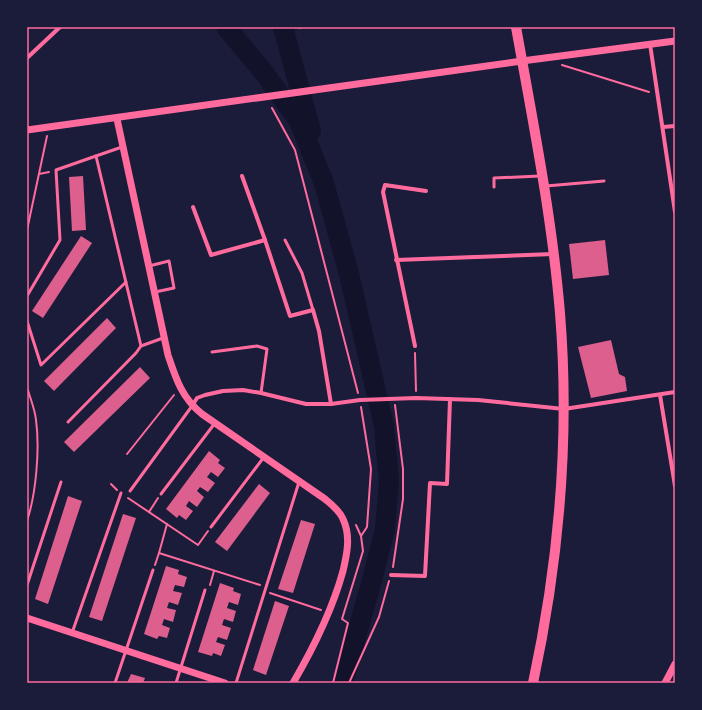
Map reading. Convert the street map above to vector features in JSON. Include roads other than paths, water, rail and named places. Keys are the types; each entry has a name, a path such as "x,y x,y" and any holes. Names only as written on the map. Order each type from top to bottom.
{"main road":[{"path":"516,27 543,181 554,254 560,313 564,409 554,561 542,638 533,683"}],"street":[{"path":"27,58 60,27"},
{"path":"27,130 266,98 541,58 675,41"},
{"path":"650,44 675,212"},
{"path":"117,118 122,147 168,355 180,388 192,406 330,503 343,519 347,534 347,552 339,586 320,634 293,683"},
{"path":"663,127 675,126"},
{"path":"242,176 290,316 313,310 319,331 331,404"},
{"path":"415,346 383,192 385,185 426,191"},
{"path":"193,207 211,255 265,240"},
{"path":"396,260 554,254"},
{"path":"192,406 197,398 223,391 243,390 306,404 331,404 360,400 416,398 450,399 564,409 675,392"},
{"path":"660,395 675,486"},
{"path":"391,575 425,576 430,483 447,484 450,399"},
{"path":"27,618 225,683"},
{"path":"665,683 675,664"}],"lane":[{"path":"27,296 60,240 56,170 122,147"},
{"path":"96,156 141,346"},
{"path":"494,187 494,178 543,181 604,181"},
{"path":"285,240 302,273 313,310"},
{"path":"149,266 169,261 174,288 155,292"},
{"path":"27,322 41,365 126,282"},
{"path":"68,422 136,353 141,346 165,337"},
{"path":"212,352 256,346 267,349 261,393"},
{"path":"130,492 192,406"},
{"path":"161,494 215,423"},
{"path":"211,527 264,457"},
{"path":"27,585 61,482"},
{"path":"236,683 300,482"},
{"path":"72,633 121,493"},
{"path":"115,683 153,570"},
{"path":"176,683 205,590"}],"waterway":[{"path":"226,27 262,70 299,121 324,183 349,274 384,426 389,482 385,529 343,683"},
{"path":"283,27 311,131"}]}
